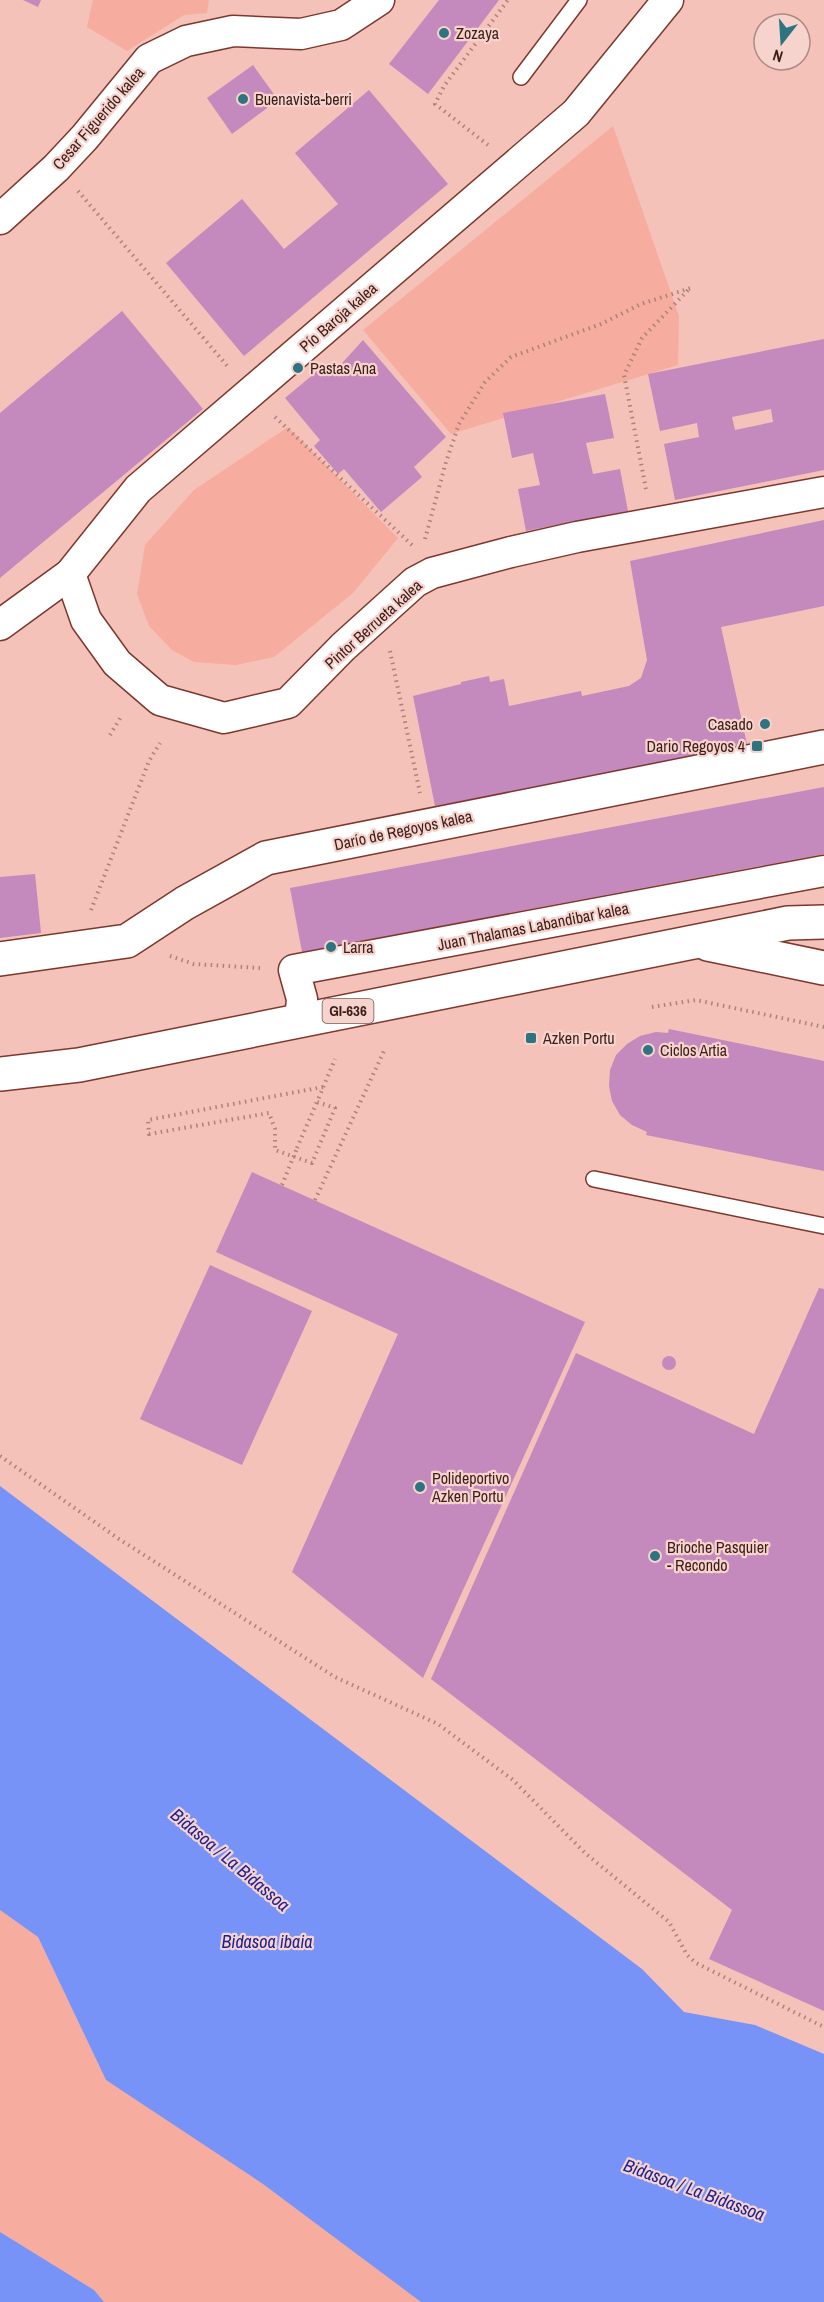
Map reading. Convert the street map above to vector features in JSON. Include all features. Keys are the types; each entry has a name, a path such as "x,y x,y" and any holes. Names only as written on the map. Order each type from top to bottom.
{"main road":[{"name":"Darío de Regoyos kalea","path":"0,959 127,941 184,903 266,858 824,747"},
{"path":"695,942 788,923 824,922"},
{"name":"GI-636","path":"0,1074 79,1065 695,942 824,969"}],"street":[{"name":"Cesar Figuerido kalea","path":"0,219 56,168 85,137 149,59 186,41 233,31 300,34 341,25 379,0"},
{"name":"Pío Baroja kalea","path":"0,625 70,574 138,489 576,113 668,0"},
{"name":"Pintor Berrueta kalea","path":"70,574 86,620 117,663 160,700 224,718 288,703 343,647 415,582 432,573 511,552 824,492"},
{"name":"Juan Thalamas Labandibar kalea","path":"294,970 824,871"},
{"path":"294,970 303,999 300,1021"}],"lane":[{"path":"521,77 579,0"},
{"path":"594,1179 824,1226"}],"path":[{"path":"487,144 435,104 444,86 508,0"},
{"path":"78,190 228,366"},
{"path":"424,542 459,424 485,381 511,357 601,324 641,303 691,288 642,338 624,375 653,523"},
{"path":"270,412 415,547"},
{"path":"388,644 420,791"},
{"path":"110,735 122,715"},
{"path":"76,950 149,760 160,743"},
{"path":"127,941 194,964 294,970"},
{"path":"652,1007 696,1000 824,1027"},
{"path":"315,1200 384,1051"},
{"path":"282,1185 335,1059"},
{"path":"317,1102 335,1108 312,1163 275,1150 275,1129 269,1113 149,1134 148,1120 323,1088"},
{"path":"0,1456 119,1539 335,1677 438,1724 513,1780 585,1853 669,1922 687,1954 696,1963 824,2027"}],"shaded area":[{"path":"93,0 209,0 207,13 184,15 127,51 87,27"},
{"path":"613,126 679,316 678,365 451,434 363,330"},
{"path":"288,427 398,538 353,593 274,657 236,665 194,662 172,650 149,626 137,594 145,545 194,490"},
{"path":"0,1910 38,1937 106,2080 485,2302 104,2302 94,2290 0,2232"}],"water":[{"name":"Bidasoa ibaia","path":"0,1486 642,1969 684,2012 755,2025 824,2054 824,2302 421,2302 263,2184 106,2080 38,1937 0,1910"},
{"path":"0,2232 94,2290 104,2302 0,2302"}],"building":[{"path":"23,0 41,0 38,7"},
{"name":"Zozaya","path":"439,0 499,0 428,94 389,64"},
{"name":"Buenavista-berri","path":"253,65 278,100 232,134 207,98"},
{"path":"369,90 448,184 244,356 166,263 242,199 284,249 338,204 295,153"},
{"path":"122,311 203,409 0,578 0,413"},
{"path":"824,339 824,470 675,500 664,444 699,437 697,423 660,431 648,374","holes":["771,409 773,422 735,430 732,417"]},
{"path":"363,340 446,437 414,467 422,477 381,512 344,469 338,474 314,446 320,440 285,398 327,363 334,372"},
{"path":"605,394 614,438 586,443 593,474 620,469 628,511 526,531 518,489 540,485 533,453 512,458 503,413"},
{"path":"824,520 824,606 721,627 747,744 435,806 413,696 489,676 490,682 504,679 509,706 581,691 582,696 629,686 641,678 647,660 630,561"},
{"path":"824,787 824,854 302,952 290,888"},
{"path":"35,874 41,933 0,938 0,877"},
{"path":"669,1029 824,1061 824,1171 646,1135 647,1132 632,1125 620,1115 612,1101 609,1086 610,1070 616,1055 640,1036 656,1032 668,1033"},
{"path":"252,1172 585,1322 423,1678 292,1572 398,1334 216,1252"},
{"path":"210,1265 312,1311 242,1465 140,1419"},
{"name":"Brioche Pasquier - Recondo","path":"819,1288 824,1289 824,2011 709,1959 732,1910 431,1679 576,1353 754,1434"},
{"path":"669,1356 674,1358 676,1363 674,1368 669,1370 664,1368 662,1363 664,1358"}],"place":[{"name":"Zozaya","path":"444,33"},
{"name":"Buenavista-berri","path":"243,99"},
{"name":"Pastas Ana","path":"298,368"},
{"name":"Casado","path":"765,724"},
{"name":"Dario Regoyos 4","path":"757,746"},
{"name":"Larra","path":"331,947"},
{"name":"Azken Portu","path":"531,1038"},
{"name":"Ciclos Artia","path":"648,1050"},
{"name":"Polideportivo Azken Portu","path":"420,1487"},
{"name":"Brioche Pasquier - Recondo","path":"655,1556"}],"water label":[{"name":"Bidasoa / La Bidassoa","path":"230,1860"},
{"name":"Bidasoa / La Bidassoa","path":"694,2190"}]}
